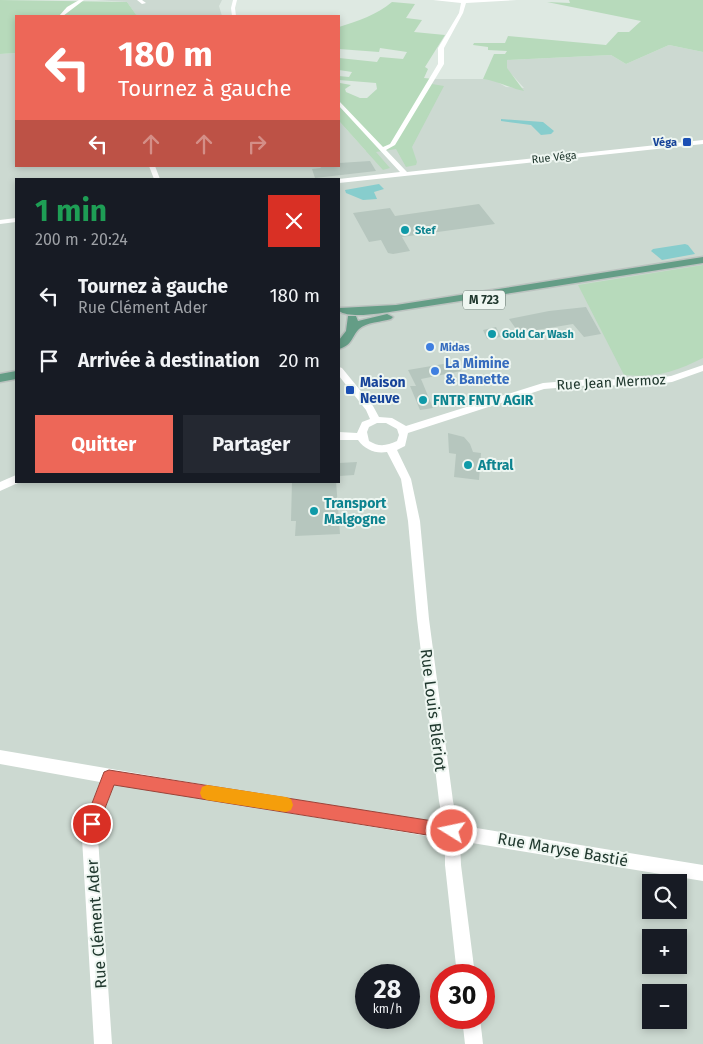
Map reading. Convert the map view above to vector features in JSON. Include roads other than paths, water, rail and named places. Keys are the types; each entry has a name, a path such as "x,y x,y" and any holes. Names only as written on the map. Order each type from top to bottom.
{"main road":[{"name":"M 723","path":"342,308 362,311 396,308 703,260"},
{"name":"M 723","path":"354,327 370,320 558,287 614,274"},
{"path":"340,344 351,334 354,327 352,319 342,308"},
{"path":"0,378 15,375"}],"street":[{"path":"62,15 70,6 82,0"},
{"path":"234,15 235,0"},
{"path":"435,0 464,2 515,0"},
{"path":"540,0 547,0"},
{"path":"383,149 392,145 441,64 441,48 461,13 464,2"},
{"path":"340,104 383,149 402,174"},
{"name":"Rue Véga","path":"340,181 703,142"},
{"path":"0,222 15,220"},
{"name":"Rue Jean Mermoz","path":"403,431 542,386 592,382 642,383 672,379 703,368"},
{"path":"340,372 370,408 376,420"},
{"path":"376,420 393,422 403,431 403,440 391,449 372,448 361,437 362,428 376,420"},
{"path":"340,436 361,437"},
{"name":"Rue Louis Blériot","path":"391,449 406,479 414,521 423,619 446,802 452,831 452,865 465,964"},
{"path":"0,487 15,480"},
{"name":"Rue Maryse Bastié","path":"0,758 703,873"},
{"name":"Rue Clément Ader","path":"103,1044 90,838 92,824 109,777"},
{"path":"472,1029 474,1044"}],"water":[{"path":"501,119 543,122 554,131 551,134 541,135 531,125 501,121"},
{"path":"379,184 384,189 374,192 377,199 363,200 346,193 345,190"},
{"path":"685,244 695,254 662,260 651,251 653,249"}],"place":[{"name":"Véga","path":"687,142"},
{"name":"Stef","path":"405,230"},
{"name":"Gold Car Wash","path":"492,334"},
{"name":"Midas","path":"430,347"},
{"name":"La Mimine & Banette","path":"435,371"},
{"name":"Maison Neuve","path":"350,390"},
{"name":"FNTR FNTV AGIR","path":"423,400"},
{"name":"Aftral","path":"468,465"},
{"name":"Transport Malgogne","path":"314,511"}]}
